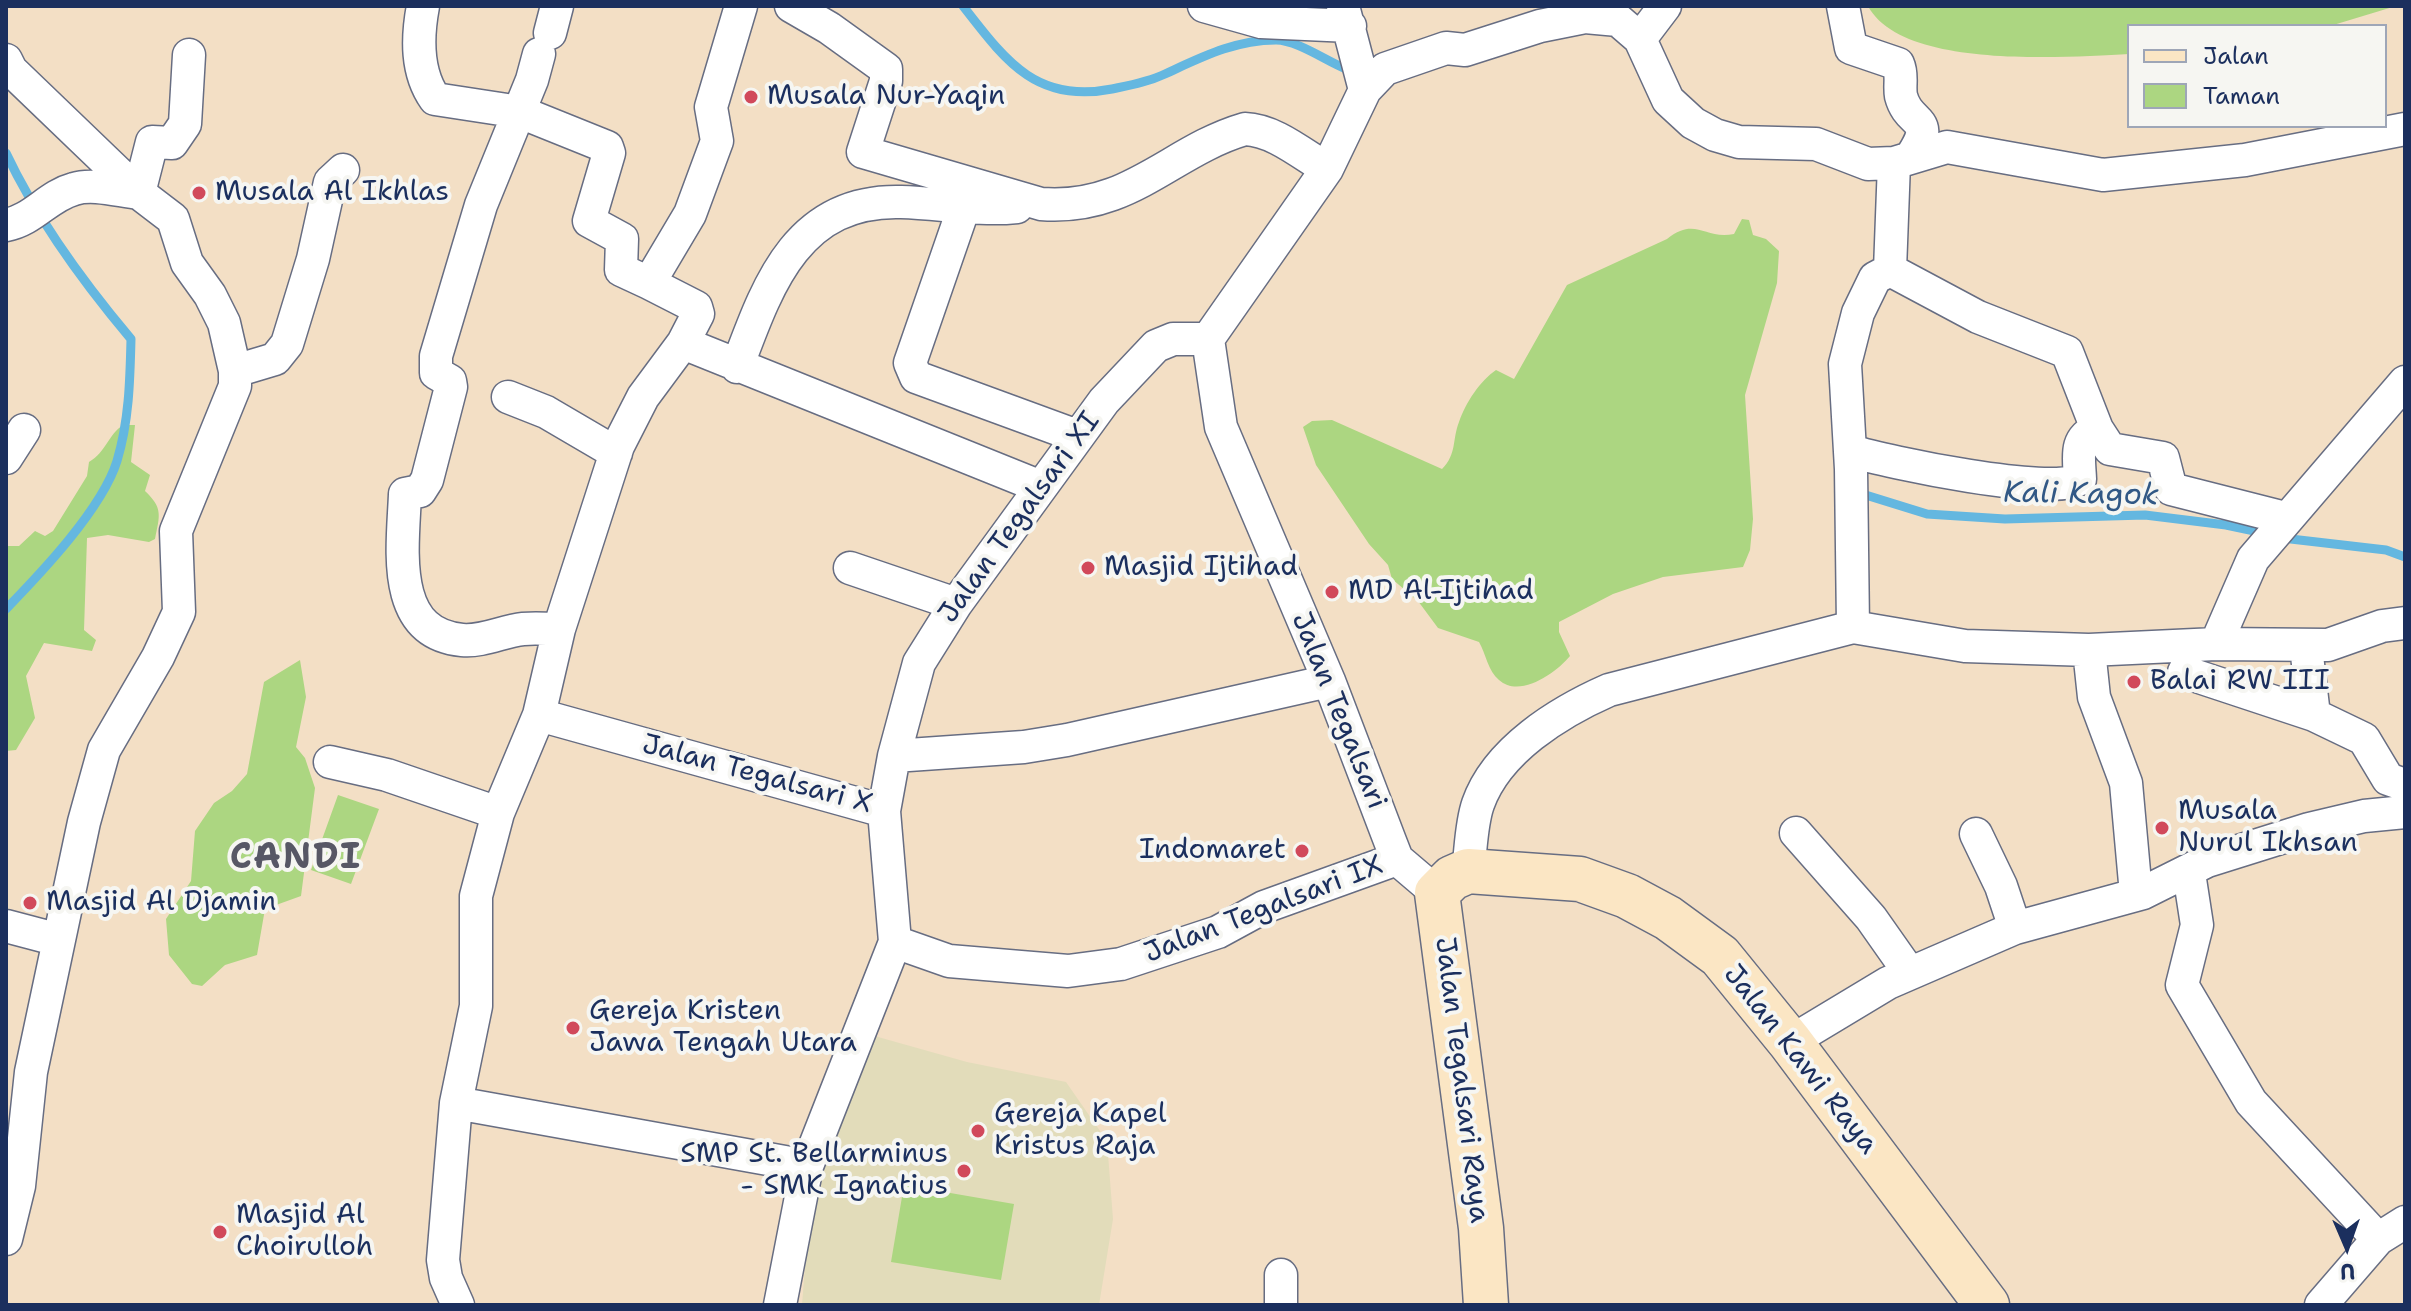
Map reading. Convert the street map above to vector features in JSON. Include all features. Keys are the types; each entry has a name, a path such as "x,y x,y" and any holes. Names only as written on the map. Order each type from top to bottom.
{"main road":[{"name":"Jalan Kawi Raya","path":"1452,882 1580,879 1627,896 1668,918 1720,956 1790,1042 1987,1305"},
{"name":"Jalan Tegalsari Raya","path":"1452,882 1486,1305"}],"street":[{"path":"423,6 420,32 422,76 435,99 520,112 608,148 589,221 622,239 621,270 696,307 698,314 683,343 643,397 616,453 559,629 539,715 498,813 476,896 476,1006 456,1103 443,1260 446,1278 458,1305"},
{"path":"649,283 690,214 717,141 711,107 741,6"},
{"path":"791,6 829,28 886,69 886,81 863,152 1041,204"},
{"path":"1204,6 1261,22 1346,16 1365,90"},
{"path":"1640,39 1665,6"},
{"path":"1843,6 1851,48 1898,64 1902,101 1923,127 1924,134 1902,160 1890,270"},
{"path":"1208,339 1327,169 1365,90 1385,69 1399,61 1446,48 1465,50 1540,26 1603,16 1618,20 1640,39 1668,100 1693,123 1715,135 1739,142 1816,144 1868,164 1902,160 1947,147 1974,149 2103,175 2245,160 2405,129"},
{"path":"549,31 520,112 498,157 481,205 436,356 436,373 450,381 451,387 427,480 420,491 405,494 403,578 409,606 434,633 463,640 522,629 559,629"},
{"path":"139,193 152,142 177,141 185,124 189,55"},
{"path":"6,60 11,70 139,193 173,219 187,263 210,295 224,323 235,371 235,386 176,531 179,612 158,657 104,750 84,822 31,1072 19,1186 6,1239"},
{"path":"737,367 777,271 799,241 837,214 882,203 964,207 1065,206 1118,193 1245,129 1258,129 1273,136 1327,169"},
{"path":"235,371 275,359 287,344 313,259 330,182 343,170"},
{"path":"26,216 65,192 85,187 139,193"},
{"path":"964,207 910,363 912,372 916,377 1077,436"},
{"path":"1890,270 1978,317 2067,352 2097,429 2110,449 2163,458 2171,489 2281,523"},
{"path":"1853,627 1851,460 1845,364 1858,313 1875,278 1890,270"},
{"name":"Jalan Tegalsari XI","path":"894,756 919,663 956,604 1077,436 1156,346 1173,339 1208,339"},
{"name":"Jalan Tegalsari","path":"1208,339 1221,427 1329,681 1397,859 1452,882"},
{"path":"683,343 1041,487"},
{"path":"2216,644 2253,559 2281,523 2403,388"},
{"path":"508,397 546,412 616,453"},
{"path":"1851,460 2036,483 2067,483 2080,479 2079,442 2084,434 2097,429"},
{"path":"6,458 24,430"},
{"path":"850,568 956,604"},
{"path":"1452,882 1477,806 1489,781 1514,751 1575,705 1609,690 1853,627 1965,646 2089,650 2216,644 2306,647 2328,645 2382,626 2405,623"},
{"path":"2306,647 2314,715"},
{"path":"2089,650 2094,697 2126,783 2136,894"},
{"path":"2184,672 2314,715 2364,739 2372,747 2388,779 2405,785"},
{"name":"Jalan Tegalsari X","path":"539,715 884,811 894,756 1024,747 1067,740 1329,681"},
{"path":"330,762 387,775 498,813"},
{"path":"780,1305 807,1166 895,942 884,811"},
{"path":"1790,1042 1909,972 2015,928 2136,894 2189,873 2207,861 2309,829 2364,816 2405,812"},
{"path":"1796,833 1871,918 1909,972"},
{"path":"1976,834 2001,886 2015,928"},
{"name":"Jalan Tegalsari IX","path":"895,942 949,961 1068,971 1121,964 1218,932 1264,907 1397,859"},
{"path":"2189,873 2197,925 2182,980 2187,992 2251,1102 2378,1239"},
{"path":"6,926 59,940"},
{"path":"456,1103 807,1166"},
{"path":"2321,1305 2378,1239 2405,1222"}],"shaded area":[{"name":"SMP St. Bellarminus - SMK Ignatius","path":"871,1035 967,1062 1066,1082 1107,1141 1113,1219 1099,1305 802,1305 810,1202"}],"green space":[{"path":"1868,6 2396,6 2337,24 2127,24 2127,54 2066,57 1988,55 1949,50 1914,41 1886,27"},
{"path":"1742,219 1749,220 1753,235 1766,239 1779,251 1777,283 1745,395 1753,519 1750,550 1743,567 1663,577 1613,594 1559,622 1559,632 1570,656 1556,669 1527,685 1508,685 1492,672 1479,642 1438,628 1418,601 1392,579 1388,565 1369,544 1316,465 1303,427 1312,421 1332,420 1442,469 1450,458 1459,422 1474,393 1496,370 1514,379 1567,285 1685,229 1734,234"},
{"path":"123,425 135,425 131,462 150,475 145,491 159,512 155,539 149,542 108,535 87,538 84,630 96,640 92,651 44,643 26,676 35,718 16,750 6,751 6,546 19,546 35,531 45,536 53,531 87,476 89,462"},
{"path":"300,660 306,697 296,747 305,758 315,788 301,896 265,909 257,955 225,965 202,986 192,984 169,955 166,919 191,881 195,831 214,803 232,791 247,774 264,682"},
{"path":"338,795 379,809 351,884 311,870"},
{"path":"904,1185 1014,1204 1001,1280 891,1262"}],"waterway":[{"path":"963,6 1009,60 1043,84 1063,90 1086,92 1139,83 1219,51 1261,41 1292,43 1344,68"},
{"path":"6,153 32,203 62,250 131,339 126,416 121,446 109,480 69,540 6,609"},
{"name":"Kali Kagok","path":"1856,492 1927,514 2005,519 2145,515 2264,533"},
{"name":"Kali Kagok","path":"2282,538 2386,550 2405,557"}],"place":[{"name":"Musala Nur-Yaqin","path":"751,97"},
{"name":"Musala Al Ikhlas","path":"199,193"},
{"name":"Masjid Ijtihad","path":"1088,568"},
{"name":"MD Al-Ijtihad","path":"1332,592"},
{"name":"Balai RW III","path":"2134,682"},
{"name":"Musala Nurul Ikhsan","path":"2162,828"},
{"name":"Indomaret","path":"1302,851"},
{"name":"Masjid Al Djamin","path":"30,903"},
{"name":"Gereja Kristen Jawa Tengah Utara","path":"573,1028"},
{"name":"Gereja Kapel Kristus Raja","path":"978,1131"},
{"name":"SMP St. Bellarminus - SMK Ignatius","path":"964,1171"},
{"name":"Masjid Al Choirulloh","path":"220,1232"}],"district":[{"name":"CANDI","path":"296,859"}]}
